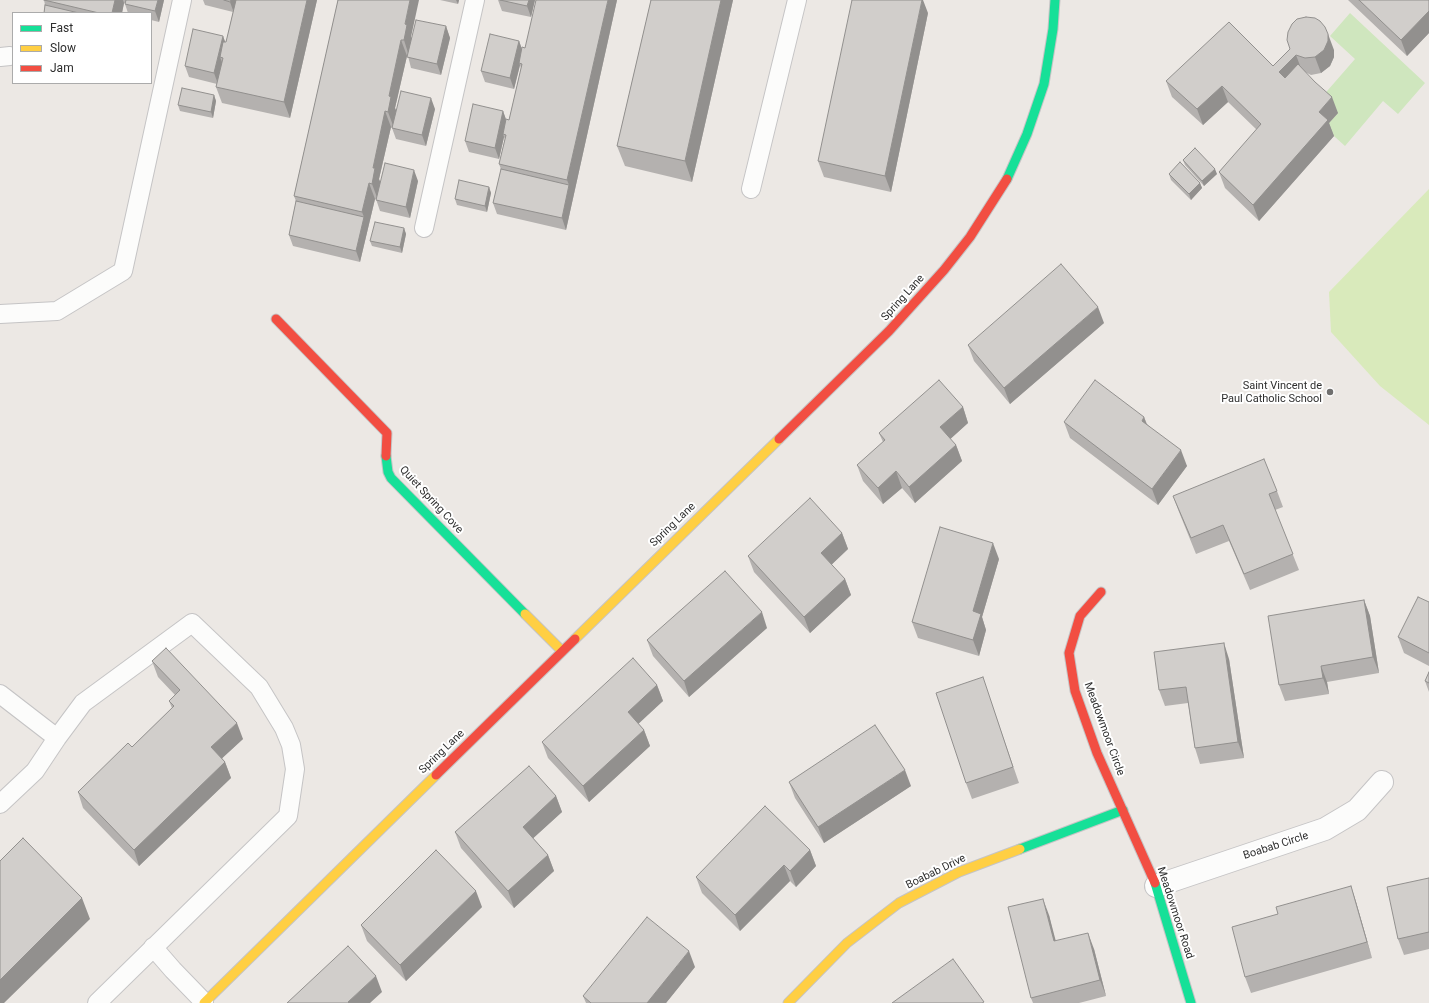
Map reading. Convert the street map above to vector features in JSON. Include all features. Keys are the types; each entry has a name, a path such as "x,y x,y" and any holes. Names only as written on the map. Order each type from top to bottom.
{"street":[{"name":"Spring Lane","path":"204,1003 889,331 944,270 970,237 1006,180 1027,134 1036,111 1050,58 1055,0"},
{"name":"Quiet Spring Cove","path":"276,319 387,433 386,458 388,472 391,478 562,651"},
{"name":"Meadowmoor Circle","path":"1101,592 1080,616 1069,653 1075,692 1097,753 1123,810"},
{"name":"Boabab Circle","path":"1156,886 1325,829 1357,810 1382,782"},
{"name":"Meadowmoor Road","path":"1123,810 1156,886 1191,1003"},
{"name":"Boabab Drive","path":"788,1003 847,943 899,903 959,872 1123,810"}],"lane":[{"path":"0,314 57,311 123,271 182,0"},
{"path":"424,228 476,0"},
{"path":"751,189 797,0"},
{"path":"0,804 35,771 83,703 192,623 259,687 284,728 291,745 295,769 288,816 97,1003"},
{"path":"0,694 57,738"},
{"path":"153,947 204,1003"}],"green space":[{"path":"1350,13 1425,83 1398,114 1383,101 1345,146 1325,128 1321,98 1355,59 1330,36"},
{"path":"1429,189 1429,425 1380,386 1331,332 1329,292"}],"building":[{"path":"44,0 115,0 112,12 95,12"},
{"path":"126,0 158,0 155,11 125,4"},
{"path":"236,0 307,0 284,102 216,87 223,58 220,57 223,42 226,42"},
{"path":"338,0 410,0 405,24 407,25 404,40 401,40 389,96 391,97 388,112 385,111 373,168 375,168 372,184 369,183 362,212 294,196"},
{"path":"500,0 529,0 527,6"},
{"path":"536,0 608,0 567,180 499,164 506,135 503,134 506,119 509,120 522,64 519,63 522,47 525,48"},
{"path":"651,0 721,0 685,161 617,146"},
{"path":"852,0 922,0 885,176 818,161"},
{"path":"1359,0 1429,0 1429,11 1401,40"},
{"path":"45,5 75,12 44,12"},
{"path":"1306,17 1315,18 1325,27 1328,34 1328,41 1324,50 1315,57 1305,58 1296,55 1279,72 1285,78 1298,64 1332,97 1319,112 1328,120 1253,205 1219,172 1261,124 1222,86 1197,109 1166,81 1229,22 1273,66 1290,49 1287,40 1288,32 1292,24 1297,19"},
{"path":"416,20 446,26 437,64 407,57"},
{"path":"193,29 223,36 214,73 185,66"},
{"path":"490,34 519,41 510,78 481,71"},
{"path":"182,88 214,95 211,112 178,105"},
{"path":"401,91 431,98 422,135 392,128"},
{"path":"473,104 503,111 495,148 465,141"},
{"path":"1195,148 1215,169 1202,181 1183,160"},
{"path":"1180,162 1200,183 1189,194 1169,174"},
{"path":"385,163 414,170 406,207 376,200"},
{"path":"501,169 569,185 562,218 493,203"},
{"path":"459,180 489,187 485,206 455,199"},
{"path":"296,201 364,217 356,251 289,235"},
{"path":"375,222 404,228 400,247 370,241"},
{"path":"1061,264 1098,307 1004,388 968,345"},
{"path":"939,380 963,407 940,427 956,445 909,487 896,471 878,488 857,465 885,440 879,433"},
{"path":"1095,380 1144,417 1142,421 1181,450 1152,489 1064,422"},
{"path":"1264,459 1277,491 1269,494 1293,554 1244,574 1223,525 1191,538 1173,496"},
{"path":"810,498 842,533 821,553 845,579 804,617 748,556"},
{"path":"940,527 993,543 973,611 981,614 973,640 912,622"},
{"path":"725,571 762,612 684,681 647,640"},
{"path":"1418,597 1429,602 1429,653 1398,637"},
{"path":"1364,600 1373,657 1321,666 1323,678 1279,685 1268,616"},
{"path":"1224,643 1238,742 1195,748 1186,687 1159,690 1154,652"},
{"path":"166,648 237,723 211,747 225,762 134,850 78,792 128,743 132,747 174,706 169,701 180,690 152,661"},
{"path":"633,658 657,685 628,712 644,730 583,786 542,742"},
{"path":"1429,672 1429,683 1425,681"},
{"path":"983,677 1013,767 966,783 936,693"},
{"path":"875,725 905,770 818,827 789,782"},
{"path":"529,766 556,796 523,827 548,855 508,891 455,832"},
{"path":"765,806 810,850 790,871 784,865 735,915 696,877"},
{"path":"23,838 82,898 0,980 0,861"},
{"path":"436,850 476,891 400,965 361,925"},
{"path":"1429,878 1429,932 1398,939 1387,887"},
{"path":"1351,886 1367,942 1245,977 1232,927 1278,914 1276,907"},
{"path":"1043,899 1054,941 1088,933 1100,980 1031,998 1008,907"},
{"path":"647,917 689,951 647,1003 591,1003 583,996"},
{"path":"348,946 376,976 348,1002 349,1003 287,1003"},
{"path":"953,959 984,1002 892,1003"}],"traffic: fast":[{"path":"1007,179 1027,134 1044,84 1053,29 1055,0"},
{"path":"386,456 388,472 391,478 525,614"},
{"path":"1020,849 1123,810"},
{"path":"1155,883 1191,1003"}],"traffic: slow":[{"path":"575,639 779,439"},
{"path":"525,614 562,651"},
{"path":"204,1003 436,775"},
{"path":"788,1003 847,943 899,903 959,872 1020,849"}],"traffic: jam":[{"path":"779,439 889,331 944,270 970,237 1007,179"},
{"path":"276,319 387,433 386,456"},
{"path":"1101,592 1080,616 1069,653 1075,691 1097,753 1155,883"},
{"path":"436,775 575,639"}],"place":[{"name":"Saint Vincent de Paul Catholic School","path":"1330,392"}]}
